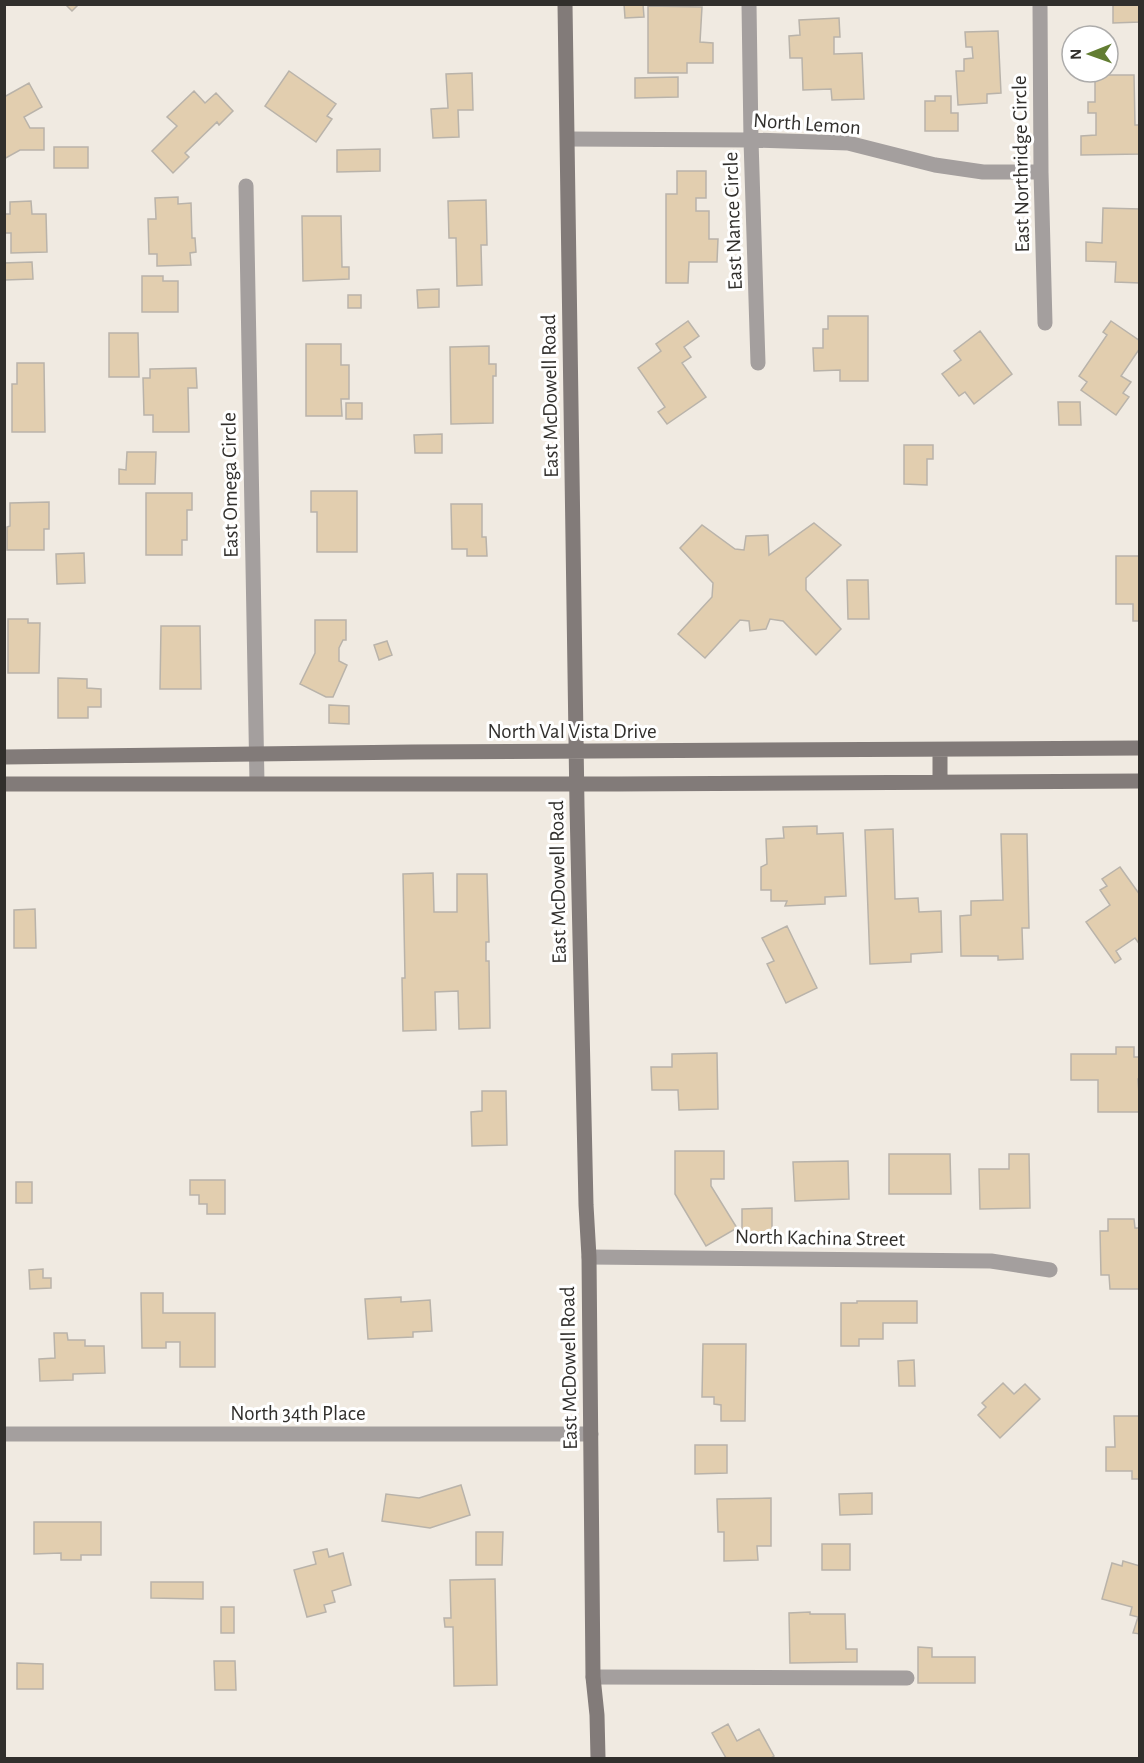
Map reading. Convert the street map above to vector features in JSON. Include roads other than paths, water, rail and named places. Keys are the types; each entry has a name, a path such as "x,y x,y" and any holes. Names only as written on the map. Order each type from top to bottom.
{"main road":[{"name":"East McDowell Road","path":"565,4 576,751 586,1205 590,1257 593,1677 598,1758"},
{"name":"North Val Vista Drive","path":"4,757 1140,748"},
{"path":"940,750 940,782"},
{"path":"4,784 1140,781"}],"street":[{"name":"East Nance Circle","path":"749,4 758,363"},
{"name":"East Northridge Circle","path":"1040,4 1041,172 1046,323"},
{"name":"North Lemon","path":"568,139 848,143 935,165 983,172 1041,172"},
{"name":"East Omega Circle","path":"246,186 257,783"},
{"name":"North Kachina Street","path":"590,1257 991,1261 1050,1270"},
{"name":"North 34th Place","path":"4,1434 591,1434"},
{"path":"593,1677 907,1678"}]}
